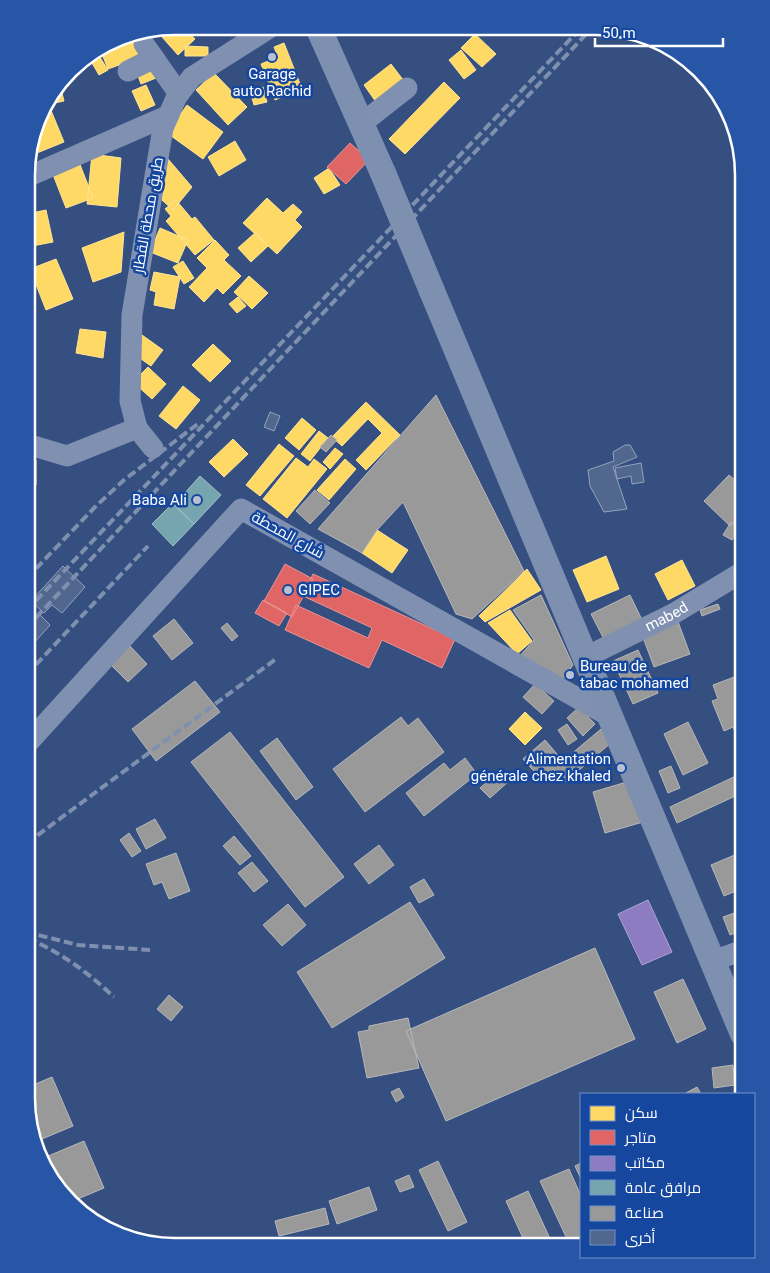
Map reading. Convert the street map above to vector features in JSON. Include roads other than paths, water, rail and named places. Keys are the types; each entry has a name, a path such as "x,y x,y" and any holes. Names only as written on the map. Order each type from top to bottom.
{"main road":[{"path":"322,35 362,124 735,1015"}],"street":[{"name":"طريق محطة القطار","path":"153,448 138,428 130,401 132,315 163,128 179,94 192,77 259,35"},
{"path":"128,71 149,51 179,94"},
{"path":"362,124 407,88"},
{"path":"35,174 168,115"},
{"path":"35,446 67,456 138,428"},
{"name":"شارع المحطة","path":"35,735 241,509 612,717"},
{"name":"mabed","path":"586,657 673,614 735,576"},
{"path":"713,961 735,953"}],"railway":[{"path":"35,602 574,35"},
{"path":"35,619 585,35"},
{"path":"35,570 95,507 124,480 199,423"},
{"path":"35,666 148,546"},
{"path":"35,837 276,659"},
{"path":"35,934 78,945 150,950"},
{"path":"35,942 74,964 114,997"}],"place":[{"name":"Garage auto Rachid","path":"272,57"},
{"name":"Baba Ali","path":"197,500"},
{"name":"GIPEC","path":"288,590"},
{"name":"Bureau de tabac mohamed","path":"570,675"},
{"name":"Alimentation générale chez khaled","path":"621,768"}]}
